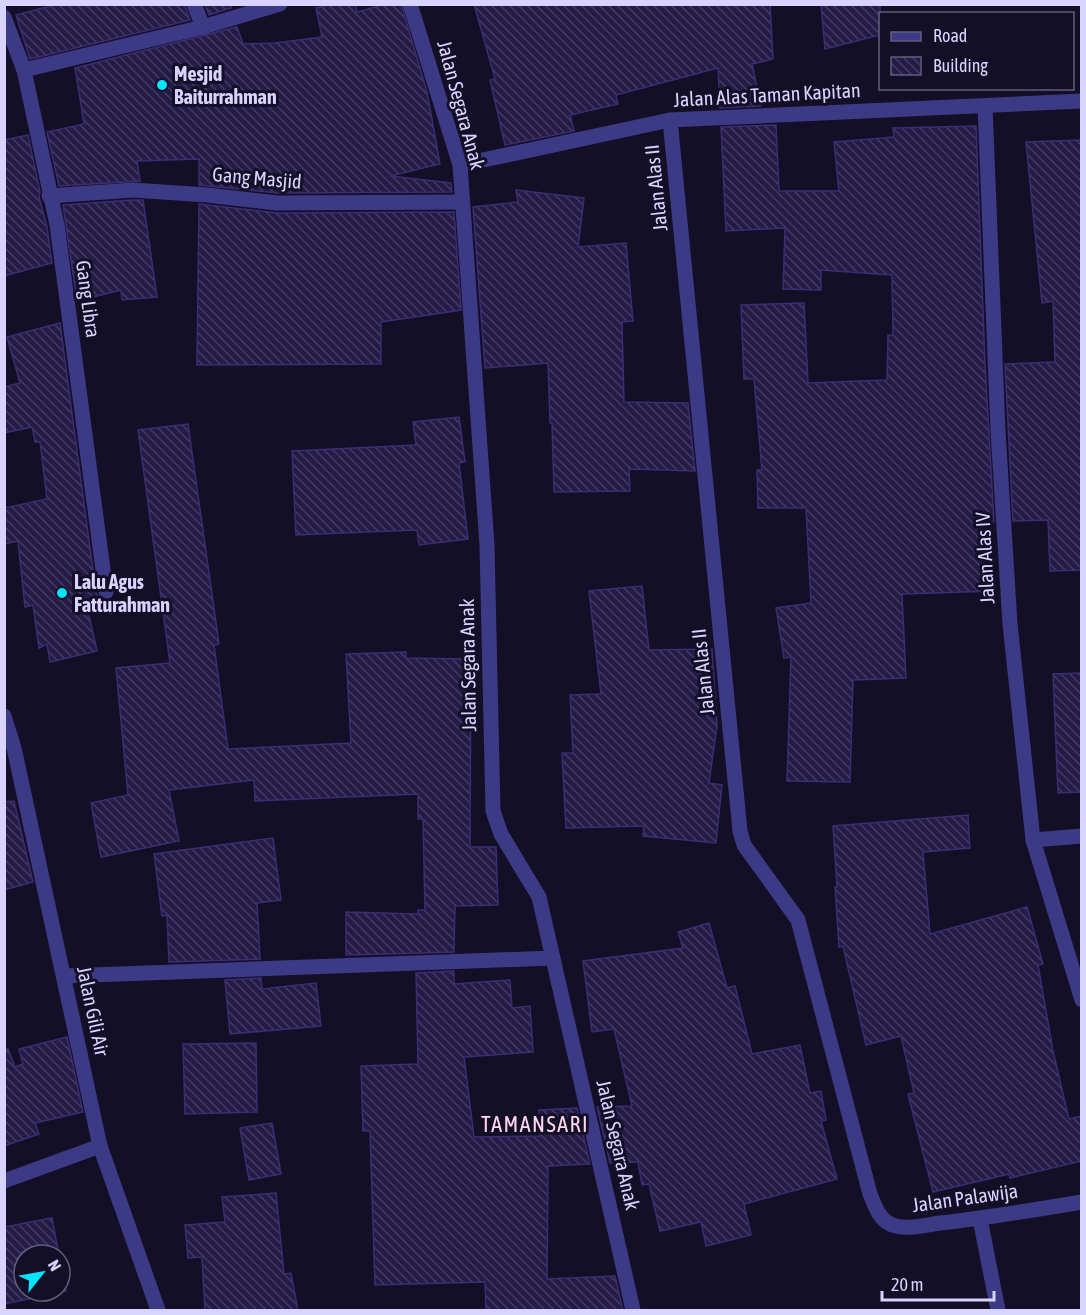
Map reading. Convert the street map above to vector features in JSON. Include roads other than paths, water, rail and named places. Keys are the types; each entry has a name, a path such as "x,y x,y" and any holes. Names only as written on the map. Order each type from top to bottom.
{"street":[{"path":"194,4 203,27"},
{"path":"24,70 203,27 280,4"},
{"name":"Jalan Segara Anak","path":"410,4 460,165 487,545 493,811 501,834 539,897 633,1311"},
{"name":"Gang Libra","path":"4,17 24,70 57,225 106,592"},
{"name":"Jalan Alas Taman Kapitan","path":"460,165 670,120 1082,101"},
{"name":"Jalan Alas IV","path":"985,106 998,431 1010,624 1033,840 1082,1000"},
{"name":"Jalan Alas II","path":"670,120 740,831 744,845 798,920 870,1194"},
{"name":"Gang Masjid","path":"49,196 133,190 277,203 462,202"},
{"name":"Jalan Gili Air","path":"4,716 14,748 100,1146 158,1311"},
{"path":"1033,840 1082,836"},
{"path":"64,976 553,958"},
{"path":"4,1181 100,1146"},
{"name":"Jalan Palawija","path":"870,1194 880,1215 892,1225 905,1227 1082,1202"},
{"path":"980,1218 998,1311"}],"place":[{"name":"Mesjid Baiturrahman","path":"162,85"},
{"name":"Lalu Agus Fatturahman","path":"62,593"}],"district":[{"name":"TAMANSARI","path":"535,1124"}]}
